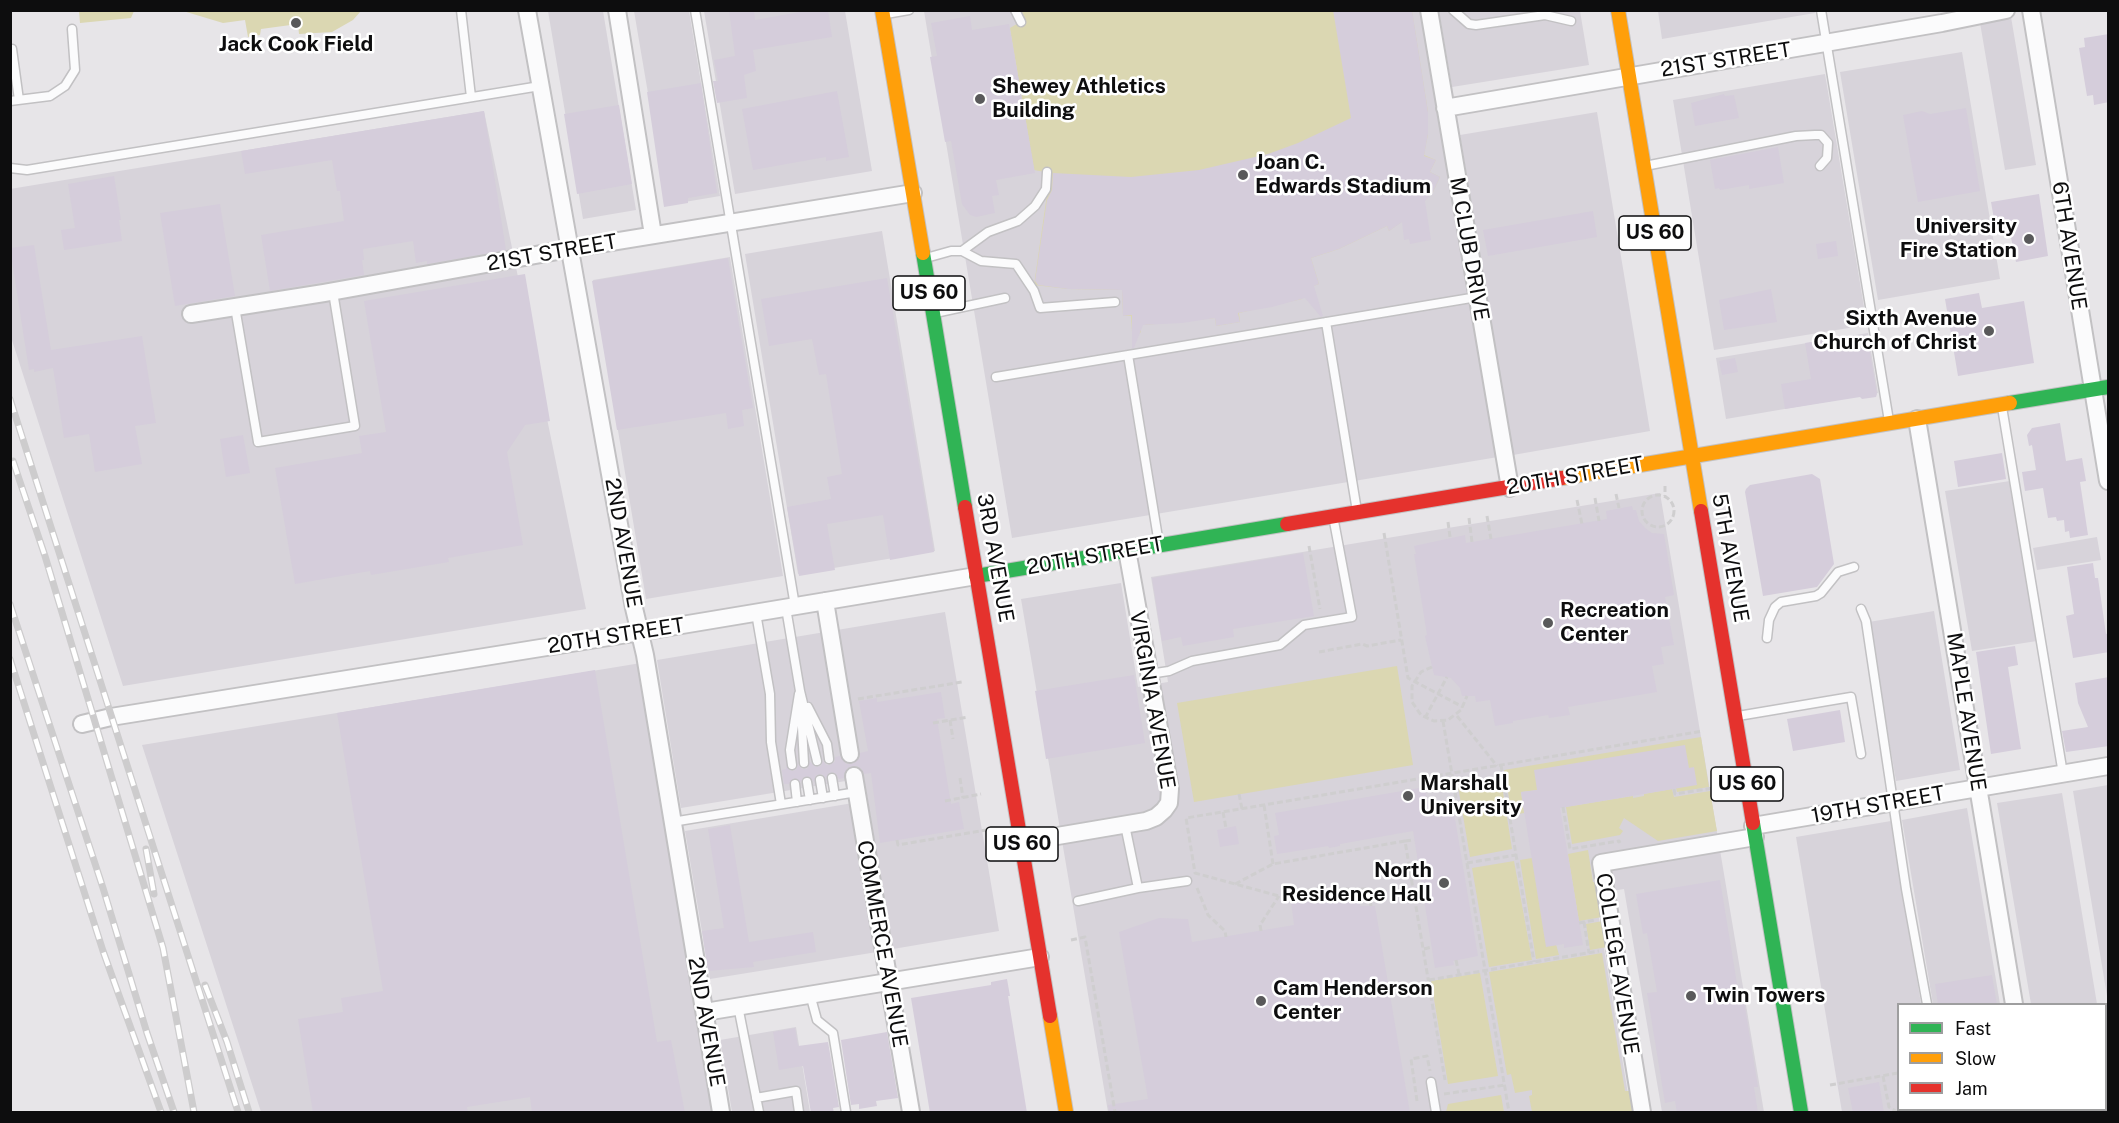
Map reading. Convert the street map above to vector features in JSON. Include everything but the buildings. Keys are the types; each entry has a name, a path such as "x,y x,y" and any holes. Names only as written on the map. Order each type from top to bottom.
{"main road":[{"name":"5TH AVENUE","path":"1618,10 1678,349 1692,456 1801,1113"},
{"name":"3RD AVENUE","path":"883,13 1066,1113"},
{"name":"20TH STREET","path":"976,576 2101,389"}],"street":[{"name":"2ND AVENUE","path":"527,10 640,632 721,1113"},
{"path":"617,10 653,235"},
{"name":"M CLUB DRIVE","path":"1429,10 1510,488"},
{"name":"6TH AVENUE","path":"2031,10 2101,389 2109,481"},
{"name":"21ST STREET","path":"1445,108 1827,43 1996,11"},
{"name":"21ST STREET","path":"191,314 913,193"},
{"name":"MAPLE AVENUE","path":"1917,419 2014,1003"},
{"name":"VIRGINIA AVENUE","path":"1022,842 1125,825 1156,817 1169,803 1170,789 1127,550"},
{"name":"20TH STREET","path":"82,724 111,717 976,576"},
{"path":"825,602 850,754"},
{"name":"19TH STREET","path":"1754,832 1893,802 2109,766"},
{"name":"COMMERCE AVENUE","path":"855,784 911,1113"},
{"name":"COLLEGE AVENUE","path":"1642,1113 1601,863 1754,832"},
{"path":"705,1012 1040,957"}],"lane":[{"path":"461,10 471,97"},
{"path":"695,10 790,607 800,691 804,763"},
{"path":"883,13 909,10"},
{"path":"1015,10 1021,22"},
{"path":"1821,10 1890,424"},
{"path":"1456,13 1469,24 1476,25 1545,15 1571,21"},
{"path":"12,49 15,101 50,96 65,86 75,70 72,29"},
{"path":"10,168 27,170 540,86"},
{"path":"1644,166 1796,136 1821,135 1828,143 1827,158 1820,166"},
{"path":"962,251 988,232 1018,222 1035,206 1046,189 1047,172"},
{"path":"924,258 951,251 962,251 981,261 1016,264 1034,291 1040,308 1115,302"},
{"path":"235,307 258,442 355,426 333,292"},
{"path":"996,377 1477,297"},
{"path":"933,313 1005,298"},
{"path":"1326,322 1357,512"},
{"path":"1128,355 1159,545"},
{"path":"2002,405 2063,774"},
{"path":"1149,674 1169,671 1192,661 1280,645 1304,625 1352,617 1333,516"},
{"path":"1767,638 1769,620 1775,607 1781,602 1816,596 1838,572 1854,567"},
{"path":"1861,609 1866,621 1927,1003"},
{"path":"756,613 770,694 771,742 781,804"},
{"path":"800,691 827,744 829,759"},
{"path":"800,691 817,761"},
{"path":"792,765 790,750 800,691"},
{"path":"1736,717 1851,697 1861,754"},
{"path":"832,778 835,796"},
{"path":"820,780 823,798"},
{"path":"807,782 810,800"},
{"path":"795,784 797,802"},
{"path":"672,822 835,796 855,784"},
{"path":"1125,825 1137,888"},
{"path":"1078,901 1137,888 1187,881"},
{"path":"810,994 817,1020 833,1033 846,1113"},
{"path":"738,1006 759,1113"},
{"path":"1431,1082 1436,1113"},
{"path":"756,1098 796,1091 800,1113"}],"path":[{"path":"1665,486 1665,497 1673,506 1672,519 1663,527 1650,526 1642,516 1643,504 1653,496 1665,497"},
{"path":"1616,494 1619,508"},
{"path":"1595,498 1599,521"},
{"path":"1577,500 1582,524"},
{"path":"1487,516 1491,539"},
{"path":"1469,518 1472,542"},
{"path":"1448,522 1450,537"},
{"path":"1384,532 1408,678 1463,707"},
{"path":"1309,546 1320,609"},
{"path":"1306,568 1313,567"},
{"path":"1318,652 1401,640"},
{"path":"1432,667 1421,672 1414,681 1411,691 1412,702 1417,712 1425,718 1443,721 1456,715 1463,707 1467,696"},
{"path":"1425,718 1447,677"},
{"path":"842,702 962,682"},
{"path":"1456,715 1499,765 1534,962"},
{"path":"933,723 968,717"},
{"path":"950,720 953,739"},
{"path":"1443,721 1509,1113"},
{"path":"1226,937 1225,931 1208,915 1197,892 1186,818 1703,731"},
{"path":"960,778 963,798"},
{"path":"1674,789 1675,794 1713,788"},
{"path":"945,801 981,794"},
{"path":"1239,795 1242,809"},
{"path":"1264,805 1273,864"},
{"path":"1563,807 1570,849"},
{"path":"1223,812 1226,828"},
{"path":"897,840 898,845 987,830"},
{"path":"1235,884 1273,864 1414,840"},
{"path":"1405,841 1445,1082"},
{"path":"1467,863 1516,855"},
{"path":"1194,873 1279,896 1314,889 1368,889 1371,906"},
{"path":"1261,931 1260,925 1279,896"},
{"path":"1589,953 1581,922 1603,919"},
{"path":"1071,940 1085,938 1115,1113"},
{"path":"1424,949 1432,947"},
{"path":"1429,980 1608,950"},
{"path":"1456,960 1459,975"},
{"path":"1417,1101 1411,1059 1427,1056 1430,1071"},
{"path":"1830,1085 1897,1073"},
{"path":"1883,1076 1889,1107 1897,1113"},
{"path":"1434,1096 1505,1085"},
{"path":"1881,1097 1887,1096"}],"shaded area":[{"path":"79,10 134,11 131,18 80,23"},
{"name":"Joan C. Edwards Stadium","path":"1021,10 1412,11 1428,112 1428,134 1424,155 1436,160 1430,172 1440,177 1433,192 1411,215 1389,231 1387,226 1339,249 1311,258 1319,284 1305,289 1302,299 1239,313 1240,322 1216,326 1215,318 1145,325 1145,316 1141,316 1141,332 1136,336 1132,332 1131,316 1123,316 1122,290 1068,289 1034,285 1050,173 1034,170 1010,28 1025,19"},
{"path":"1814,10 1815,13 1662,39 1658,11"},
{"name":"Jack Cook Field","path":"183,11 361,11 353,20 332,32 299,34 298,24 261,29 260,35 248,37 245,20 223,23"},
{"path":"548,11 603,11 636,210 583,219"},
{"path":"634,11 689,11 720,196 667,205"},
{"path":"704,11 845,11 872,171 735,194"},
{"path":"924,11 1423,11 1498,457 1012,538"},
{"path":"1439,11 1580,11 1589,65 1452,87"},
{"path":"1978,11 2010,11 2036,165 2005,170"},
{"path":"1962,52 2000,279 1878,300 1840,72"},
{"path":"1825,74 1867,325 1714,350 1673,100"},
{"path":"484,111 586,609 123,686 11,337 10,189"},
{"path":"1597,112 1650,431 1513,455 1460,135"},
{"path":"882,231 935,551 798,574 745,254"},
{"path":"730,257 783,576 646,599 593,280"},
{"path":"1868,333 1878,393 1726,419 1716,358"},
{"path":"2010,481 2037,641 1972,651 1945,491"},
{"name":"Marshall University","path":"1660,493 1764,1112 1662,1112 1624,889 1595,894 1631,1112 1108,1112 1021,599 1121,583 1138,687 1168,682 1151,577"},
{"path":"2097,537 2101,560 2037,570 2033,548"},
{"path":"1934,611 1960,770 1896,781 1869,622"},
{"path":"945,612 999,931 893,949 864,778 681,808 657,660"},
{"path":"641,663 717,1112 261,1112 142,745"},
{"path":"1397,666 1413,765 1194,802 1177,703"},
{"path":"1701,737 1709,787 1677,792 1676,788 1521,792 1524,813 1512,815 1504,770"},
{"path":"1501,779 1512,849 1470,857 1458,786"},
{"path":"2108,785 2108,1002 2073,791"},
{"path":"1672,789 1674,797 1710,791 1717,831 1658,841 1624,818 1619,828 1623,831 1620,835 1572,844 1566,807 1633,796 1633,798"},
{"path":"2062,793 2097,1003 2031,1003 1997,803"},
{"path":"853,803 877,952 710,979 685,831"},
{"path":"1967,808 2000,1003 1933,1003 1902,820"},
{"path":"1891,821 1921,1003 1897,1003 1897,1111 1939,1112 1842,1112 1796,837"},
{"path":"1588,850 1593,882 1597,882 1602,917 1579,921 1568,854"},
{"path":"1532,858 1559,955 1536,959 1520,860"},
{"path":"1514,861 1532,960 1489,967 1472,868"},
{"path":"1603,921 1607,947 1590,950 1586,924"},
{"path":"1602,953 1625,1091 1631,1091 1634,1112 1532,1112 1529,1096 1532,1095 1532,1090 1515,1093 1511,1074 1507,1075 1489,972"},
{"path":"1480,973 1498,1076 1448,1084 1431,981"},
{"path":"796,1027 810,1112 732,1112 720,1040"},
{"path":"2108,1043 2108,1112 2049,1112 2107,1111"},
{"path":"1501,1095 1504,1112 1446,1112 1448,1104"}],"railway":[{"path":"10,399 238,1112"},
{"path":"13,461 45,556 163,948 194,1112"},
{"path":"10,604 174,1112"},
{"path":"10,659 103,951 161,1112"},
{"path":"146,849 154,894"},
{"path":"205,985 227,1042 249,1112"}],"traffic: fast":[{"path":"923,253 965,507"},
{"path":"2010,403 2108,387"},
{"path":"976,576 1287,524"},
{"path":"1753,823 1801,1112"}],"traffic: slow":[{"path":"882,10 923,253"},
{"path":"1618,10 1701,511"},
{"path":"1562,478 2010,403"},
{"path":"1050,1016 1066,1112"}],"traffic: jam":[{"path":"1287,524 1562,478"},
{"path":"965,507 1050,1016"},
{"path":"1701,511 1753,823"}],"place":[{"name":"Jack Cook Field","path":"296,23"},
{"name":"Shewey Athletics Building","path":"980,99"},
{"name":"Joan C. Edwards Stadium","path":"1243,175"},
{"name":"University Fire Station","path":"2029,239"},
{"name":"Sixth Avenue Church of Christ","path":"1989,331"},
{"name":"Recreation Center","path":"1548,623"},
{"name":"Marshall University","path":"1408,796"},
{"name":"North Residence Hall","path":"1444,883"},
{"name":"Twin Towers","path":"1691,996"},
{"name":"Cam Henderson Center","path":"1261,1001"}]}
